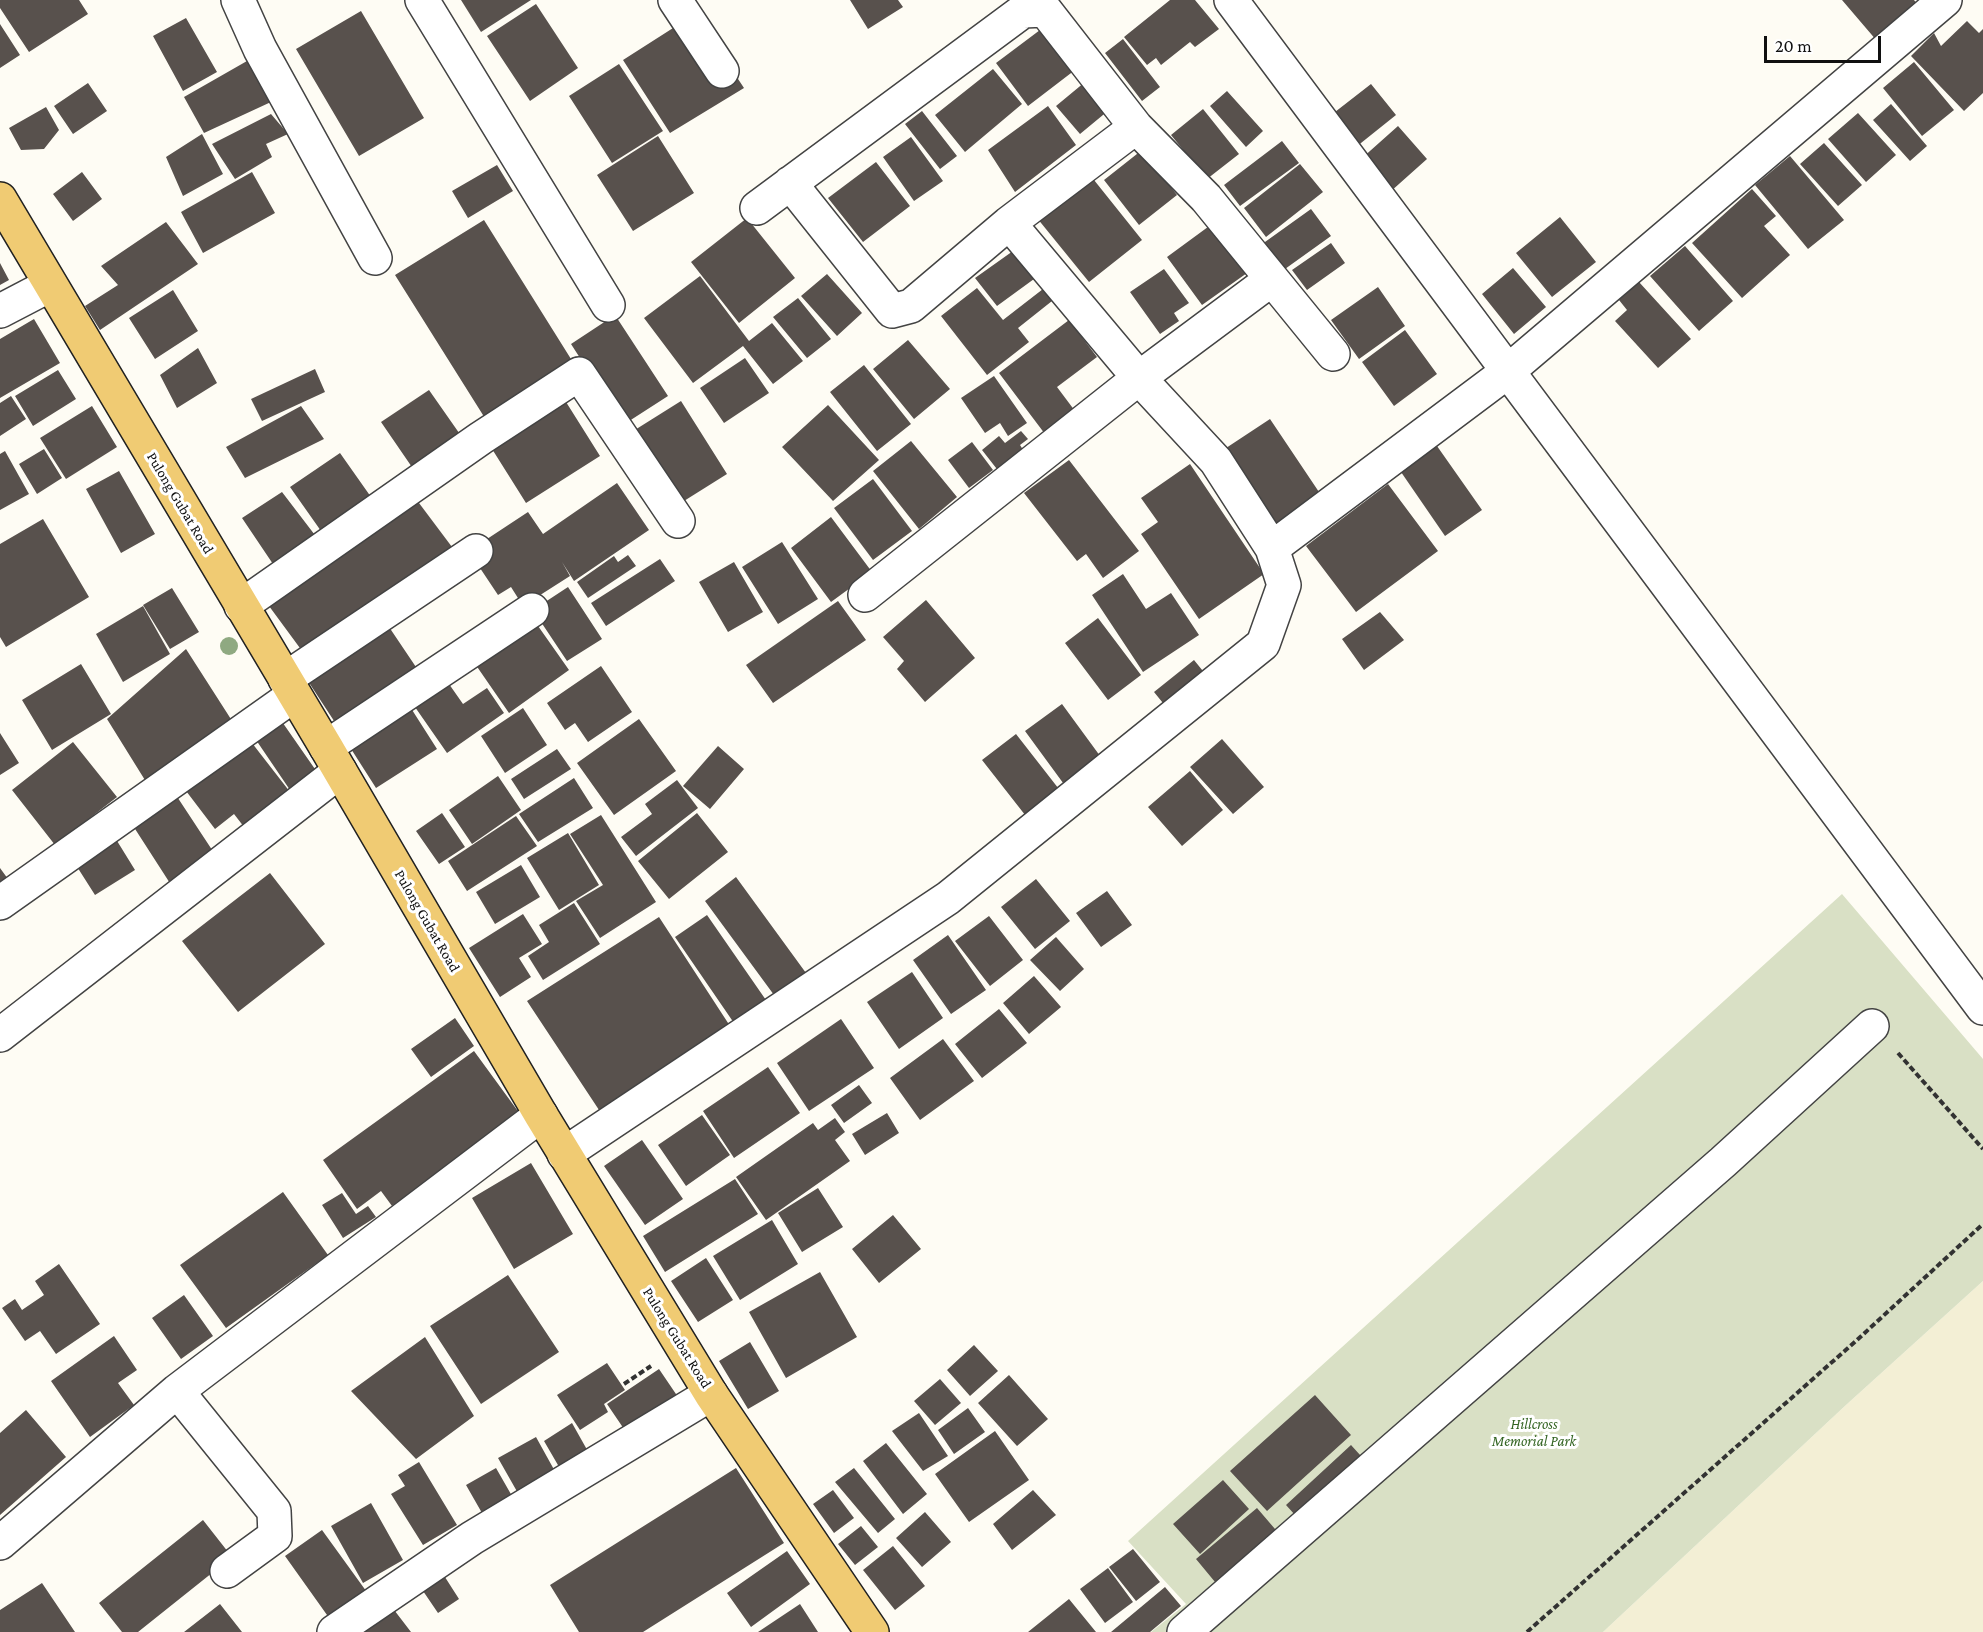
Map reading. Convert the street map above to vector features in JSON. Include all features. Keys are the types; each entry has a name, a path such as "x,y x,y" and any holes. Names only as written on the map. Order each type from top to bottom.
{"main road":[{"name":"Pulong Gubat Road","path":"0,199 333,759 564,1154 711,1394 872,1632"}],"street":[{"path":"237,0 260,49 375,258"},
{"path":"422,0 608,305"},
{"path":"675,0 722,71"},
{"path":"1231,0 1983,1008"},
{"path":"1272,548 1507,372 1945,0"},
{"path":"757,208 1023,11 1046,10 1136,127 1206,198 1333,354"},
{"path":"790,183 892,311 911,306 1009,223 1136,127"},
{"path":"564,1154 948,898 1263,644 1284,585 1272,548 1216,461 1139,378 1009,223"},
{"path":"865,595 1139,378 1272,279"},
{"path":"0,311 50,285"},
{"path":"241,606 481,438 579,374 678,522"},
{"path":"0,903 476,551"},
{"path":"0,1035 333,759 532,610"},
{"path":"1184,1632 1723,1162 1872,1026"},
{"path":"0,1543 177,1391 541,1115"},
{"path":"177,1391 274,1511 275,1536 227,1571"},
{"path":"334,1632 472,1538 711,1394"}],"path":[{"path":"1872,1026 1983,1149"},
{"path":"1527,1632 1840,1356 1983,1224"}],"shaded area":[{"path":"1983,1281 1983,1632 1603,1632 1846,1405"}],"green space":[{"name":"Hillcross Memorial Park","path":"1842,894 1983,1059 1983,1281 1846,1405 1603,1632 1151,1632 1186,1604 1128,1541"}],"building":[{"path":"0,0 79,0 88,14 29,52 0,8"},
{"path":"461,0 531,0 481,32"},
{"path":"850,0 898,0 903,7 868,29"},
{"path":"1170,0 1195,0 1219,29 1195,47 1190,42 1161,65 1156,58 1147,65 1124,37"},
{"path":"1842,0 1914,0 1918,5 1877,41"},
{"path":"536,4 578,68 530,101 487,36"},
{"path":"361,11 424,118 359,156 296,49"},
{"path":"695,14 744,88 670,133 623,60"},
{"path":"186,18 217,72 183,91 153,36"},
{"path":"1967,21 1979,33 1983,29 1983,93 1964,111 1911,56 1934,33 1941,46"},
{"path":"0,24 20,55 0,68"},
{"path":"1044,27 1075,70 1028,106 996,63"},
{"path":"1123,39 1160,87 1142,101 1105,53"},
{"path":"247,61 271,102 204,133 184,97"},
{"path":"1914,62 1954,110 1922,136 1883,88"},
{"path":"619,64 663,131 612,163 569,96"},
{"path":"993,69 1022,104 965,152 935,115"},
{"path":"1085,82 1109,110 1080,134 1056,106"},
{"path":"88,83 107,111 73,134 54,106"},
{"path":"1371,84 1396,115 1351,151 1326,119"},
{"path":"1227,91 1263,131 1246,147 1210,106"},
{"path":"1891,104 1927,146 1910,161 1873,120"},
{"path":"1048,106 1076,145 1015,192 988,150"},
{"path":"46,107 59,130 44,149 21,150 9,128"},
{"path":"1203,109 1239,154 1207,179 1171,135"},
{"path":"922,111 957,156 940,169 905,124"},
{"path":"1858,113 1896,155 1866,182 1828,139"},
{"path":"271,114 288,134 266,144 272,157 235,179 212,144"},
{"path":"1398,126 1427,159 1390,192 1361,159"},
{"path":"202,134 223,174 183,196 166,157"},
{"path":"658,136 694,193 633,231 597,175"},
{"path":"911,137 943,181 914,201 883,157"},
{"path":"1282,141 1299,163 1240,206 1224,185"},
{"path":"1824,143 1862,185 1838,206 1800,164"},
{"path":"1142,150 1177,195 1139,225 1104,180"},
{"path":"1790,156 1844,220 1808,249 1755,185"},
{"path":"876,162 910,206 863,242 828,198"},
{"path":"1300,164 1323,192 1266,237 1244,208"},
{"path":"497,165 513,191 468,218 452,191"},
{"path":"82,172 102,199 73,221 53,194"},
{"path":"252,172 275,213 203,253 181,212"},
{"path":"1090,175 1142,240 1089,282 1037,218"},
{"path":"1752,189 1776,216 1764,226 1790,255 1742,298 1692,243"},
{"path":"1311,209 1331,236 1278,274 1258,247"},
{"path":"1560,217 1596,262 1552,297 1516,253"},
{"path":"747,218 795,278 739,323 691,262"},
{"path":"484,220 576,367 488,423 395,275"},
{"path":"166,222 198,264 100,330 85,306 118,285 101,266"},
{"path":"1212,224 1247,273 1202,305 1167,257"},
{"path":"1331,243 1345,263 1307,290 1292,270"},
{"path":"1685,246 1733,301 1699,331 1650,276"},
{"path":"1013,251 1034,279 997,306 975,278"},
{"path":"0,263 9,280 0,285"},
{"path":"1513,268 1546,307 1514,334 1482,294"},
{"path":"1164,269 1189,303 1174,313 1179,321 1160,334 1130,292"},
{"path":"827,274 862,313 837,336 801,296"},
{"path":"700,276 749,341 772,323 803,361 773,384 743,346 693,383 644,318"},
{"path":"1639,282 1691,339 1658,368 1615,321 1627,310 1619,300"},
{"path":"1378,287 1405,326 1359,359 1331,320"},
{"path":"977,288 1003,320 1043,289 1052,301 1018,328 1029,342 987,375 941,316"},
{"path":"173,290 198,331 155,359 129,318"},
{"path":"798,298 831,339 807,358 773,317"},
{"path":"615,315 668,396 623,425 571,344"},
{"path":"34,319 60,363 0,398 0,339"},
{"path":"1069,320 1097,357 1057,387 1081,419 1051,442 999,373"},
{"path":"1405,330 1437,374 1394,406 1362,362"},
{"path":"908,340 950,389 914,419 873,369"},
{"path":"198,348 217,383 177,408 160,375"},
{"path":"745,358 769,393 724,423 700,388"},
{"path":"864,365 911,424 877,451 830,392"},
{"path":"315,369 325,392 262,421 251,399"},
{"path":"58,370 76,399 33,426 15,396"},
{"path":"994,376 1027,423 1008,436 1000,423 985,433 961,398"},
{"path":"429,390 464,440 416,473 381,422"},
{"path":"561,394 600,456 526,503 487,441"},
{"path":"11,396 26,419 0,436 0,403"},
{"path":"681,401 727,474 676,506 630,433"},
{"path":"828,405 879,460 833,501 782,447"},
{"path":"92,406 117,447 66,479 40,438"},
{"path":"301,406 324,439 245,478 226,447"},
{"path":"1270,419 1321,495 1271,528 1220,452"},
{"path":"1021,431 1028,439 1020,445 1025,453 1000,473 982,450 999,436 1005,443"},
{"path":"911,441 957,497 919,529 873,471"},
{"path":"972,442 993,470 969,488 948,460"},
{"path":"1437,446 1482,510 1445,536 1401,472"},
{"path":"44,449 62,478 37,494 19,464"},
{"path":"5,451 29,494 0,510 0,454"},
{"path":"340,453 371,497 321,531 290,487"},
{"path":"1069,460 1139,551 1103,578 1086,554 1077,561 1024,493"},
{"path":"1190,464 1264,574 1199,619 1141,534 1158,522 1141,498"},
{"path":"119,471 155,534 121,553 86,489"},
{"path":"873,479 912,531 873,560 834,508"},
{"path":"617,483 649,530 574,581 562,562 570,576 523,606 511,587 498,595 472,556 484,541 528,512 543,534"},
{"path":"1388,484 1438,551 1356,612 1306,546"},
{"path":"282,492 321,543 277,570 242,518"},
{"path":"416,499 455,551 308,659 269,606"},
{"path":"831,517 872,572 831,602 791,548"},
{"path":"43,519 89,597 6,647 0,637 0,544"},
{"path":"782,542 818,599 778,624 742,567"},
{"path":"628,555 636,566 588,598 577,582 614,556 618,562"},
{"path":"660,559 675,581 606,626 591,603"},
{"path":"734,562 763,612 728,632 699,582"},
{"path":"1123,574 1146,609 1171,593 1199,635 1143,672 1092,595"},
{"path":"568,587 602,639 567,661 533,610"},
{"path":"172,588 199,632 170,649 143,605"},
{"path":"926,600 975,658 925,702 897,669 904,661 883,637"},
{"path":"838,601 866,640 773,703 746,665"},
{"path":"143,606 170,654 123,682 96,634"},
{"path":"1380,612 1404,640 1364,670 1342,639"},
{"path":"531,616 569,670 509,713 471,658"},
{"path":"1098,618 1141,675 1108,700 1065,643"},
{"path":"385,621 420,673 338,727 304,675"},
{"path":"186,649 236,727 148,785 107,719"},
{"path":"1194,660 1211,681 1171,713 1154,692"},
{"path":"81,664 111,714 52,750 22,700"},
{"path":"601,666 632,712 588,742 575,723 565,730 547,703"},
{"path":"442,674 463,704 487,688 504,713 447,753 408,697"},
{"path":"407,702 437,749 376,788 346,741"},
{"path":"1062,704 1103,760 1066,787 1025,731"},
{"path":"523,708 547,745 505,773 481,736"},
{"path":"278,716 317,772 290,790 252,734"},
{"path":"639,719 676,771 614,815 577,763"},
{"path":"0,733 19,763 0,775"},
{"path":"245,734 297,801 251,836 234,814 215,829 180,783"},
{"path":"1016,734 1062,793 1029,820 982,760"},
{"path":"1222,739 1264,787 1233,814 1190,767"},
{"path":"73,742 117,797 55,845 12,790"},
{"path":"718,746 744,769 710,809 683,786"},
{"path":"557,749 571,769 524,799 511,779"},
{"path":"1190,771 1223,810 1182,846 1148,807"},
{"path":"498,776 521,810 472,844 449,810"},
{"path":"574,778 593,808 538,842 519,814"},
{"path":"677,780 698,808 636,856 621,837 652,814 645,804"},
{"path":"172,789 220,862 175,891 128,818"},
{"path":"442,813 465,847 439,864 416,831"},
{"path":"697,813 728,852 669,899 638,861"},
{"path":"601,815 656,902 600,938 576,901 603,885 570,834"},
{"path":"516,816 537,846 467,891 448,861"},
{"path":"568,833 599,885 559,910 527,858"},
{"path":"114,836 135,870 95,895 74,862"},
{"path":"521,865 540,897 495,924 476,892"},
{"path":"0,868 8,879 0,886"},
{"path":"270,873 325,944 238,1012 182,941"},
{"path":"736,877 806,973 774,995 705,901"},
{"path":"1036,879 1070,921 1035,949 1001,907"},
{"path":"1107,891 1132,925 1101,947 1076,913"},
{"path":"574,903 600,944 543,980 528,956 549,942 539,925"},
{"path":"523,914 542,944 519,958 531,977 500,997 469,948"},
{"path":"707,915 768,1003 736,1026 675,937"},
{"path":"989,916 1023,960 990,986 955,941"},
{"path":"659,917 730,1026 601,1113 527,1001"},
{"path":"948,935 986,990 951,1014 913,960"},
{"path":"1056,937 1084,969 1060,991 1030,960"},
{"path":"912,972 943,1018 899,1049 867,1002"},
{"path":"1034,976 1061,1007 1029,1034 1003,1003"},
{"path":"999,1009 1027,1043 982,1078 955,1044"},
{"path":"455,1018 474,1046 431,1077 411,1049"},
{"path":"841,1019 874,1068 809,1111 777,1063"},
{"path":"943,1039 974,1081 920,1120 890,1078"},
{"path":"474,1051 520,1114 392,1206 381,1191 357,1209 323,1160"},
{"path":"768,1067 800,1113 734,1158 703,1111"},
{"path":"859,1085 872,1103 844,1123 831,1105"},
{"path":"887,1113 899,1133 865,1155 852,1134"},
{"path":"702,1115 730,1155 686,1186 658,1145"},
{"path":"835,1118 845,1132 835,1140 850,1161 766,1220 736,1177 813,1123 818,1130"},
{"path":"642,1140 683,1199 645,1225 604,1166"},
{"path":"531,1163 573,1234 514,1269 472,1198"},
{"path":"735,1179 758,1214 665,1272 643,1236"},
{"path":"818,1188 843,1227 802,1252 778,1213"},
{"path":"283,1192 328,1255 226,1328 180,1265"},
{"path":"342,1193 356,1214 368,1206 376,1217 343,1238 322,1205"},
{"path":"893,1215 921,1249 879,1283 852,1249"},
{"path":"772,1220 798,1264 740,1300 713,1256"},
{"path":"706,1258 733,1300 698,1322 671,1281"},
{"path":"59,1264 100,1324 56,1354 40,1331 25,1341 2,1308 15,1299 22,1310 44,1295 35,1281"},
{"path":"820,1272 857,1337 786,1378 749,1312"},
{"path":"508,1275 559,1352 481,1404 430,1326"},
{"path":"184,1295 213,1336 181,1359 152,1318"},
{"path":"114,1336 137,1370 118,1383 134,1405 90,1437 51,1381"},
{"path":"425,1337 474,1416 416,1459 351,1391"},
{"path":"750,1342 779,1391 748,1409 719,1361"},
{"path":"974,1345 998,1371 970,1396 947,1370"},
{"path":"607,1363 625,1390 604,1404 608,1412 580,1430 557,1395"},
{"path":"659,1369 678,1397 626,1432 607,1404"},
{"path":"1009,1375 1048,1419 1017,1446 978,1403"},
{"path":"940,1379 961,1403 935,1425 914,1401"},
{"path":"1315,1395 1351,1435 1267,1511 1230,1471"},
{"path":"968,1408 985,1432 954,1454 938,1430"},
{"path":"26,1410 66,1457 0,1515 0,1433"},
{"path":"919,1413 948,1456 923,1471 892,1431"},
{"path":"572,1423 590,1455 562,1472 544,1441"},
{"path":"995,1431 1029,1480 969,1522 935,1474"},
{"path":"536,1437 557,1475 519,1495 498,1458"},
{"path":"886,1443 927,1494 903,1514 863,1461"},
{"path":"1351,1445 1370,1466 1305,1526 1286,1505"},
{"path":"419,1462 457,1525 423,1545 391,1494 405,1486 398,1475"},
{"path":"496,1468 516,1503 486,1520 466,1485"},
{"path":"736,1468 784,1543 643,1632 579,1632 550,1585"},
{"path":"854,1468 895,1519 878,1533 835,1482"},
{"path":"1223,1480 1249,1509 1200,1554 1173,1524"},
{"path":"833,1490 854,1518 834,1533 813,1504"},
{"path":"1033,1490 1056,1515 1012,1550 993,1524"},
{"path":"371,1503 403,1560 363,1583 331,1526"},
{"path":"1257,1508 1281,1536 1220,1588 1196,1559"},
{"path":"925,1512 951,1542 922,1567 896,1538"},
{"path":"203,1520 232,1557 138,1632 122,1632 99,1603"},
{"path":"861,1526 878,1547 855,1565 838,1544"},
{"path":"322,1530 369,1595 332,1622 285,1556"},
{"path":"893,1546 925,1586 895,1610 863,1570"},
{"path":"1133,1549 1160,1582 1136,1601 1109,1567"},
{"path":"787,1551 810,1584 751,1627 727,1593"},
{"path":"1108,1568 1133,1602 1105,1623 1080,1589"},
{"path":"443,1574 459,1599 438,1613 421,1588"},
{"path":"42,1583 75,1632 0,1632 0,1610"},
{"path":"1165,1587 1181,1606 1150,1632 1111,1632"},
{"path":"1069,1599 1096,1632 1028,1632"},
{"path":"388,1602 411,1632 354,1632"},
{"path":"220,1604 242,1632 184,1632"},
{"path":"800,1604 818,1632 758,1632"}]}
